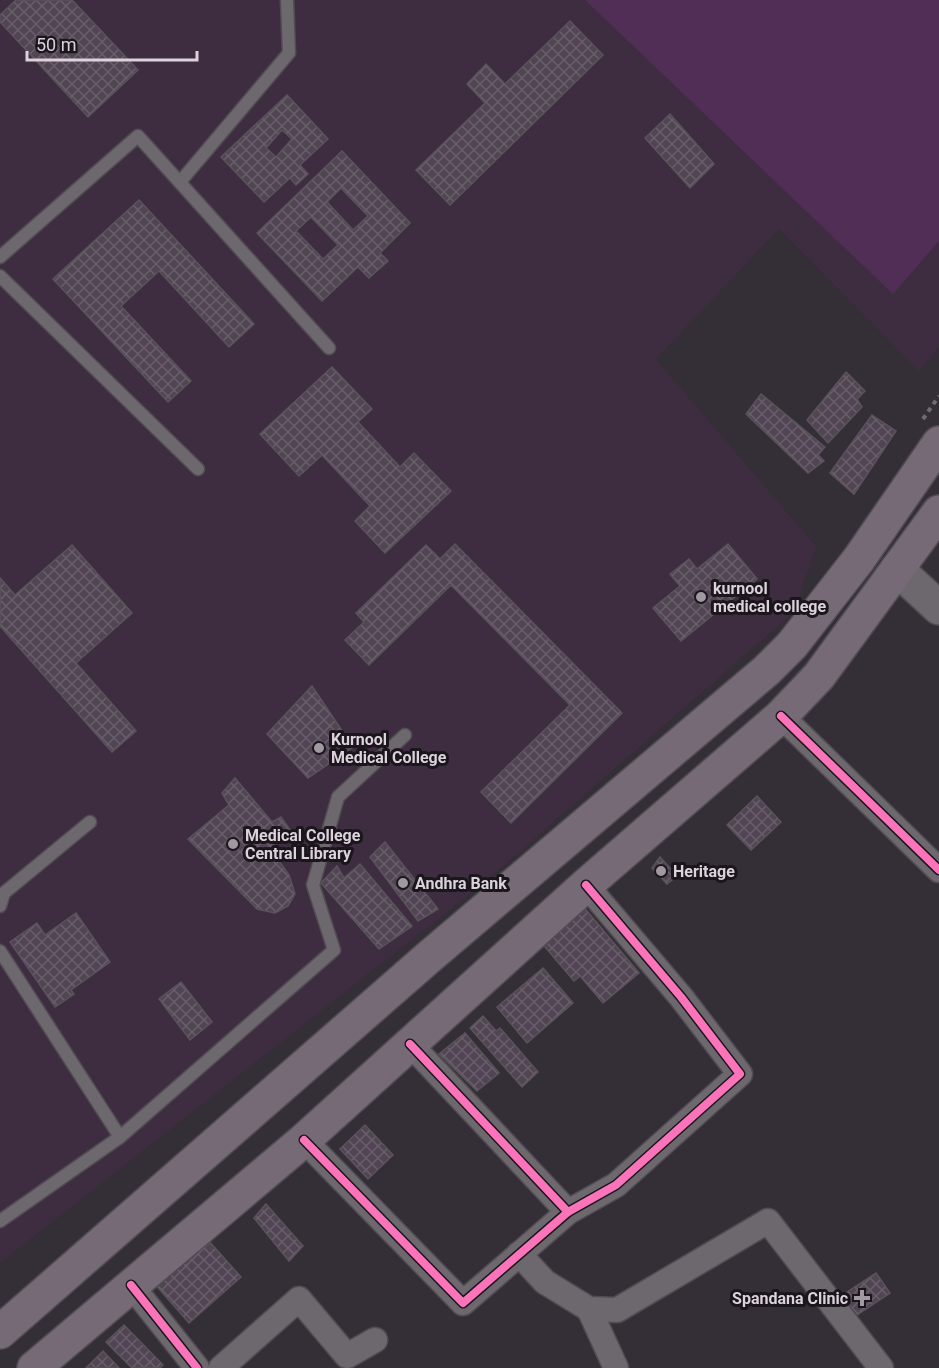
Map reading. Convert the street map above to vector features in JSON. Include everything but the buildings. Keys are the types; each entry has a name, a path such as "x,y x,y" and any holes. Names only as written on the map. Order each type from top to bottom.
{"main road":[{"path":"0,1331 429,957 767,670 792,645 867,547 939,443"},
{"path":"34,1368 304,1140 586,885 781,716 819,676 939,512"},
{"path":"867,547 897,569"}],"street":[{"path":"897,569 939,608"},
{"path":"781,716 939,870"},
{"path":"304,1140 463,1303 568,1212 616,1185 740,1074 681,997 586,885"},
{"path":"410,1044 568,1212"},
{"path":"519,1254 545,1282 589,1309 617,1310 768,1221 881,1368"},
{"path":"131,1285 197,1368"},
{"path":"221,1368 299,1299 346,1356 375,1340"},
{"path":"589,1309 616,1368"}],"lane":[{"path":"180,183 289,53 287,0"},
{"path":"0,257 138,136 329,348"},
{"path":"0,276 198,469"},
{"path":"0,1221 120,1137 334,950 313,885 338,797 405,735"},
{"path":"1,896 90,822"},
{"path":"0,951 120,1137"}],"shaded area":[{"name":"Kurnool Medical College","path":"0,0 939,0 939,347 919,371 779,229 656,359 816,546 794,612 481,885 0,1263"},
{"path":"585,0 939,0 939,241 893,294"}],"cycle path":[{"path":"781,716 939,870"},
{"path":"410,1044 568,1212 616,1185 740,1074 681,997 586,885"},
{"path":"304,1140 463,1303 568,1212"},
{"path":"131,1285 197,1368"}],"place":[{"name":"kurnool medical college","path":"701,597"},
{"name":"Kurnool Medical College","path":"319,748"},
{"name":"Medical College Central Library","path":"233,844"},
{"name":"Heritage","path":"661,871"},
{"name":"Andhra Bank","path":"403,883"},
{"name":"Spandana Clinic","path":"862,1298"}]}
